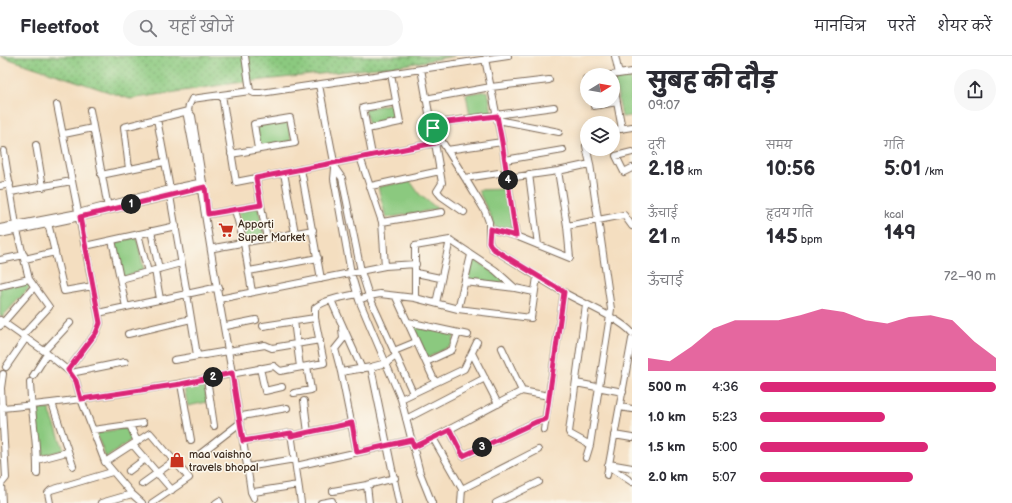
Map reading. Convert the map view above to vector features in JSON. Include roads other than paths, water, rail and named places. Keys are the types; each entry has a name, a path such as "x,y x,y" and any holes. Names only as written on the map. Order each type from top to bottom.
{"street":[{"path":"245,56 250,91"},
{"path":"218,288 214,248 208,214 186,116 192,100 250,91 254,93 319,85 508,56"},
{"path":"615,56 618,68"},
{"path":"485,59 502,142 516,236"},
{"path":"421,69 425,99 437,141 442,183 437,189 438,192 464,212"},
{"path":"620,74 632,72"},
{"path":"367,129 400,122 391,74"},
{"path":"425,99 491,87 549,80"},
{"path":"319,85 335,165 334,179 351,273 358,297 401,399 420,473 432,503"},
{"path":"222,95 230,154 236,182 301,169 335,165 360,157 437,141"},
{"path":"372,155 363,108 396,102"},
{"path":"57,105 64,134 100,323 98,329 70,372"},
{"path":"431,124 497,118 554,107"},
{"path":"618,108 622,129 632,127"},
{"path":"90,110 108,207"},
{"path":"130,169 124,127 188,111"},
{"path":"230,154 258,149 296,142 290,118 254,124 258,149"},
{"path":"497,118 559,132"},
{"path":"157,119 197,356"},
{"path":"64,134 93,128"},
{"path":"437,141 447,150 485,211 489,222 489,242 492,248 537,277 610,317 629,329 632,333"},
{"path":"447,150 502,142"},
{"path":"36,145 42,186"},
{"path":"505,160 563,150"},
{"path":"4,151 16,228 29,279 49,307 24,337 6,366"},
{"path":"632,152 616,156 624,172 632,168"},
{"path":"586,458 590,445 611,309 599,219 588,156"},
{"path":"360,157 382,222 385,266"},
{"path":"101,174 164,162"},
{"path":"508,178 558,171 590,164"},
{"path":"335,165 342,178 361,271 368,296 413,393"},
{"path":"301,169 321,279"},
{"path":"371,186 440,171"},
{"path":"490,229 516,236 570,258 567,226 558,171"},
{"path":"284,173 295,233"},
{"path":"465,178 498,173"},
{"path":"529,174 538,245"},
{"path":"256,178 267,239"},
{"path":"11,192 72,181"},
{"path":"0,186 10,184"},
{"path":"0,228 16,228 48,223 170,192 202,186"},
{"path":"202,186 229,351"},
{"path":"208,214 261,205"},
{"path":"234,210 244,243 252,292"},
{"path":"382,222 442,212"},
{"path":"0,234 16,228 79,215"},
{"path":"567,226 624,215 632,226"},
{"path":"48,223 64,291 93,286"},
{"path":"85,246 176,226"},
{"path":"214,248 313,230"},
{"path":"151,231 160,299"},
{"path":"138,234 148,272"},
{"path":"112,240 126,306"},
{"path":"436,303 440,278 450,240"},
{"path":"415,298 415,246 450,240 495,270 515,288"},
{"path":"0,260 55,252"},
{"path":"458,309 471,255"},
{"path":"249,270 318,258"},
{"path":"121,279 181,263"},
{"path":"220,298 385,266 416,264"},
{"path":"416,273 440,278"},
{"path":"2,408 52,403 181,384 274,366 280,371 324,363 314,310 316,307 331,300 380,294 415,298 458,309 531,318 537,277"},
{"path":"0,286 29,279"},
{"path":"465,282 515,288 534,292"},
{"path":"34,287 1,323 24,337 70,372 76,381 92,430 105,462 112,472 142,503"},
{"path":"98,313 218,288"},
{"path":"544,430 564,292"},
{"path":"396,296 435,382"},
{"path":"220,298 242,416 248,467 254,500 298,485"},
{"path":"331,300 342,328 362,369"},
{"path":"586,305 569,432 590,445"},
{"path":"263,326 315,318"},
{"path":"128,334 191,319"},
{"path":"226,326 256,320"},
{"path":"294,321 297,344 311,390 294,393"},
{"path":"408,322 468,335"},
{"path":"37,474 38,460 31,405 32,379 45,352 70,323"},
{"path":"342,328 342,339 335,349 357,452"},
{"path":"426,362 452,350 458,333"},
{"path":"607,475 632,339"},
{"path":"174,360 265,345 272,348 320,340"},
{"path":"341,372 386,363 395,354 416,342"},
{"path":"401,399 464,369 477,342"},
{"path":"502,348 522,391"},
{"path":"472,353 498,404"},
{"path":"70,372 125,362"},
{"path":"371,367 399,503"},
{"path":"260,368 265,391 282,387"},
{"path":"234,373 240,423 245,441"},
{"path":"2,503 1,484 6,478 2,455 1,388 3,374"},
{"path":"207,378 214,426"},
{"path":"406,419 485,378"},
{"path":"625,379 632,380"},
{"path":"576,383 623,392"},
{"path":"181,384 191,440"},
{"path":"414,447 450,430 522,391 549,396"},
{"path":"304,401 308,432"},
{"path":"52,403 67,452 73,466"},
{"path":"620,407 632,409"},
{"path":"242,416 287,408"},
{"path":"450,430 463,456 536,422 546,419"},
{"path":"92,430 143,423"},
{"path":"200,454 240,423"},
{"path":"291,436 352,423"},
{"path":"130,425 135,444 145,459 172,490"},
{"path":"105,462 150,433 189,478 152,503"},
{"path":"245,441 291,433 301,503"},
{"path":"614,435 632,438"},
{"path":"433,438 462,489 461,503"},
{"path":"296,466 412,440"},
{"path":"462,489 538,450"},
{"path":"38,460 67,452"},
{"path":"129,470 145,459"},
{"path":"142,484 174,460"},
{"path":"248,467 295,460"},
{"path":"609,465 632,468"},
{"path":"609,465 632,482"},
{"path":"50,503 48,493 51,490 112,472"},
{"path":"333,491 395,478"},
{"path":"496,503 539,482"},
{"path":"367,485 369,503"},
{"path":"101,503 132,494"},
{"path":"216,503 219,501 220,503"},
{"path":"321,503 332,501"}],"place":[{"name":"Apporti Super Market","path":"226,230"},
{"name":"maa vaishno travels bhopal","path":"177,460"}]}
